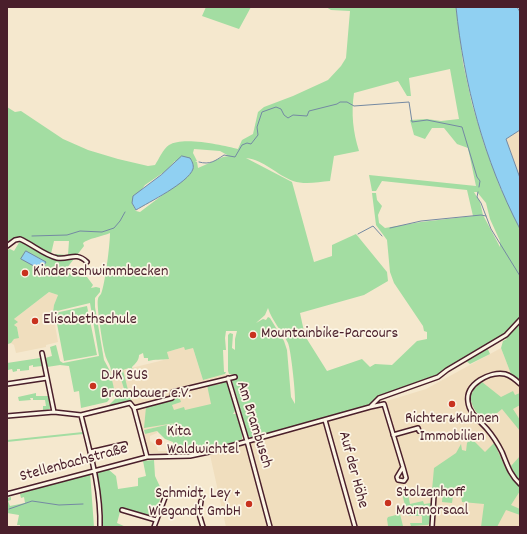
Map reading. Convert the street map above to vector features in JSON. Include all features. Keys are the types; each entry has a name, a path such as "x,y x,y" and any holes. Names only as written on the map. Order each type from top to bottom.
{"street":[{"path":"7,246 15,240 20,239 54,257 62,258 76,256 87,262"},
{"name":"Stellenbachstraße","path":"370,407 379,398 438,378 447,370 506,335 520,320"},
{"path":"42,354 54,412"},
{"path":"520,384 512,377 504,374 487,376 479,380 471,389 468,396 468,401 473,413 495,440 512,474 520,484"},
{"path":"228,378 235,377"},
{"path":"7,384 47,378"},
{"name":"Am Brambusch","path":"134,408 172,398 173,392 228,378 270,527"},
{"path":"7,416 54,412 81,415 128,403 133,404 134,408"},
{"name":"Stellenbachstraße","path":"7,494 147,457 190,456 384,404 403,467"},
{"name":"Stellenbachstraße","path":"134,408 147,457"},
{"path":"81,415 95,470 99,495 100,527"},
{"name":"Auf der Höhe","path":"325,420 355,527"},
{"path":"393,435 418,428 419,431"},
{"path":"90,452 125,444"},
{"path":"154,527 166,495"},
{"path":"432,527 434,495"},
{"path":"201,501 199,514 203,527"},
{"path":"122,510 156,520"}],"shaded area":[{"path":"520,130 520,178 506,139"},
{"name":"Elisabethschule","path":"49,292 58,295 53,313 58,342 46,345 46,347 16,353 14,345 11,343 14,339 19,337 17,327 14,325 17,323 14,319"},
{"path":"184,347 193,348 203,380 225,374 230,375 239,409 233,409 141,431 133,401 117,404 110,371 118,369 125,392 123,370 168,359 167,352"},
{"path":"501,348 511,374 520,383 520,527 226,527 210,455 426,389"},
{"path":"157,431 157,433 150,436 150,441 156,445 158,451 169,451 169,453 148,452 144,434"}],"green space":[{"path":"206,7 251,7 239,29 202,16"},
{"path":"326,7 456,7 463,63 472,104 484,144 500,187 520,229 520,383 511,374 501,348 503,341 507,339 503,338 487,347 490,354 470,364 466,361 430,379 381,396 369,405 253,438 248,436 232,381 235,378 235,375 229,374 228,371 228,335 230,333 233,334 232,348 235,350 237,331 226,331 226,350 223,350 225,374 203,380 193,348 185,350 184,347 167,352 169,359 148,361 148,358 144,358 143,353 139,355 138,360 132,367 132,378 129,368 123,370 129,394 125,392 118,370 111,371 104,350 99,317 98,298 101,294 104,282 110,233 83,243 84,246 62,276 69,273 73,276 87,277 93,285 91,288 100,288 100,292 95,298 95,307 104,360 110,371 115,393 107,402 81,408 79,391 74,392 69,366 60,365 47,367 45,358 52,356 50,347 56,345 60,361 63,363 99,356 90,303 53,312 58,295 49,292 14,319 18,322 14,325 17,327 19,338 14,339 8,344 7,250 10,249 14,251 20,241 54,260 55,254 68,255 69,241 54,241 51,254 46,253 19,238 15,238 7,244 7,107 15,112 21,111 63,139 88,150 148,166 155,165 165,149 175,142 203,142 238,149 242,140 253,134 258,112 264,107 328,80 341,66 346,58 350,11 331,10","holes":["450,69 459,119 441,121 427,119 410,120 414,135 425,139 432,128 444,128 457,144 468,148 476,186 369,175 372,191 376,191 382,181 467,190 473,216 385,228 379,223 378,215 382,206 377,200 376,193 372,193 376,225 387,240 390,272 394,283 423,326 424,331 427,332 427,339 417,341 392,365 375,364 370,367 362,359 327,371 305,336 300,313 364,295 388,281 387,272 356,234 332,245 332,256 314,262 292,182 246,158 253,159 293,181 307,183 330,181 334,156 359,151 353,122 354,93 398,81 407,96 411,96 409,78","194,149 220,151 229,156 223,157 198,168 197,162 195,162 197,161 193,153","175,161 193,168 189,175 140,212 136,211 132,203 145,185 167,170","474,192 477,192 486,203 490,219 500,241 500,247 483,215 480,202","268,308 288,343 293,373 295,404 291,397 287,350 284,341 270,318 268,317 266,320 263,319 256,323 265,315"]},
{"path":"87,306 97,355 64,361 55,313"},
{"path":"40,358 42,366 33,367 33,365 29,366 29,370 20,371 20,369 17,369 17,371 13,372 12,369 8,370 7,363"},
{"path":"224,381 228,384 235,411 233,414 236,414 242,432 242,439 189,454 176,454 173,442 165,439 157,431 145,434 144,430 175,423 144,428 146,407 176,397 180,399 181,402 172,405 174,410 184,407 185,410 211,404 207,385 221,384 221,382"},
{"path":"482,382 501,397 513,391 515,395 520,393 520,405 513,409 520,420 520,431 502,409 485,423 480,417 474,408 470,397 474,389"},
{"path":"36,393 36,396 49,396 50,409 43,410 43,406 46,406 45,400 33,400 33,398 30,398 31,400 19,401 18,397"},
{"path":"125,394 130,396 128,398 132,401 111,406 109,405 116,398 125,396"},
{"path":"83,432 83,434 7,442 7,440"},
{"path":"471,438 485,452 494,443 511,477 520,486 520,491 511,505 520,509 520,515 506,510 497,527 481,527 484,504 462,502 461,496 453,496 452,503 442,502 443,491 432,490 434,468 456,453 461,444 462,450 466,451 467,443"},
{"path":"520,456 520,480 516,477 511,466"},
{"path":"154,460 155,476 162,491 156,515 153,517 121,508 117,523 126,527 103,527 102,502 97,472 108,469 116,476 118,489 138,486 138,478 146,476 143,461"},
{"path":"90,472 94,527 20,527 20,525 17,525 19,515 7,513 7,498 11,497 11,500 8,501 10,506 25,503 24,497 21,498 20,494"},
{"path":"402,494 408,494 410,504 423,501 424,504 431,503 430,523 428,525 411,526 410,523 422,523 422,516 408,516"},
{"path":"400,514 403,526 388,526 388,517"}],"water":[{"path":"456,7 517,7 520,12 520,130 506,139 520,178 520,229 507,203 486,149 470,93 464,65"},
{"path":"182,156 190,158 192,162 193,169 190,174 176,186 136,210 132,203 133,196 161,175"},
{"path":"26,251 46,262 41,270 21,259"}],"waterway":[{"path":"199,162 209,163 224,155 235,157 242,145 247,143 251,144 258,135 257,127 262,112 276,107 281,109 284,115 288,118 293,115 307,116 309,111 340,102 347,102 354,106 409,102 412,122 427,120 462,127 477,177 480,181 479,187"},
{"path":"478,192 477,197 481,203 491,229 520,276"},
{"path":"32,236 67,235 80,231 102,232 114,228 125,212"},
{"path":"390,228 421,221 481,215 486,216"},
{"path":"358,234 373,226 382,236"},
{"path":"9,509 32,501 59,505 83,504"}],"place":[{"name":"Kinderschwimmbecken","path":"25,273"},
{"name":"Elisabethschule","path":"35,321"},
{"name":"Mountainbike-Parcours","path":"253,335"},
{"name":"DJK SUS Brambauer e.V.","path":"93,386"},
{"name":"Richter&Kuhnen Immobilien","path":"452,404"},
{"name":"Kita Waldwichtel","path":"159,442"},
{"name":"Stolzenhoff Marmorsaal","path":"388,503"},
{"name":"Schmidt, Ley + Wiegandt GmbH","path":"249,504"}]}
